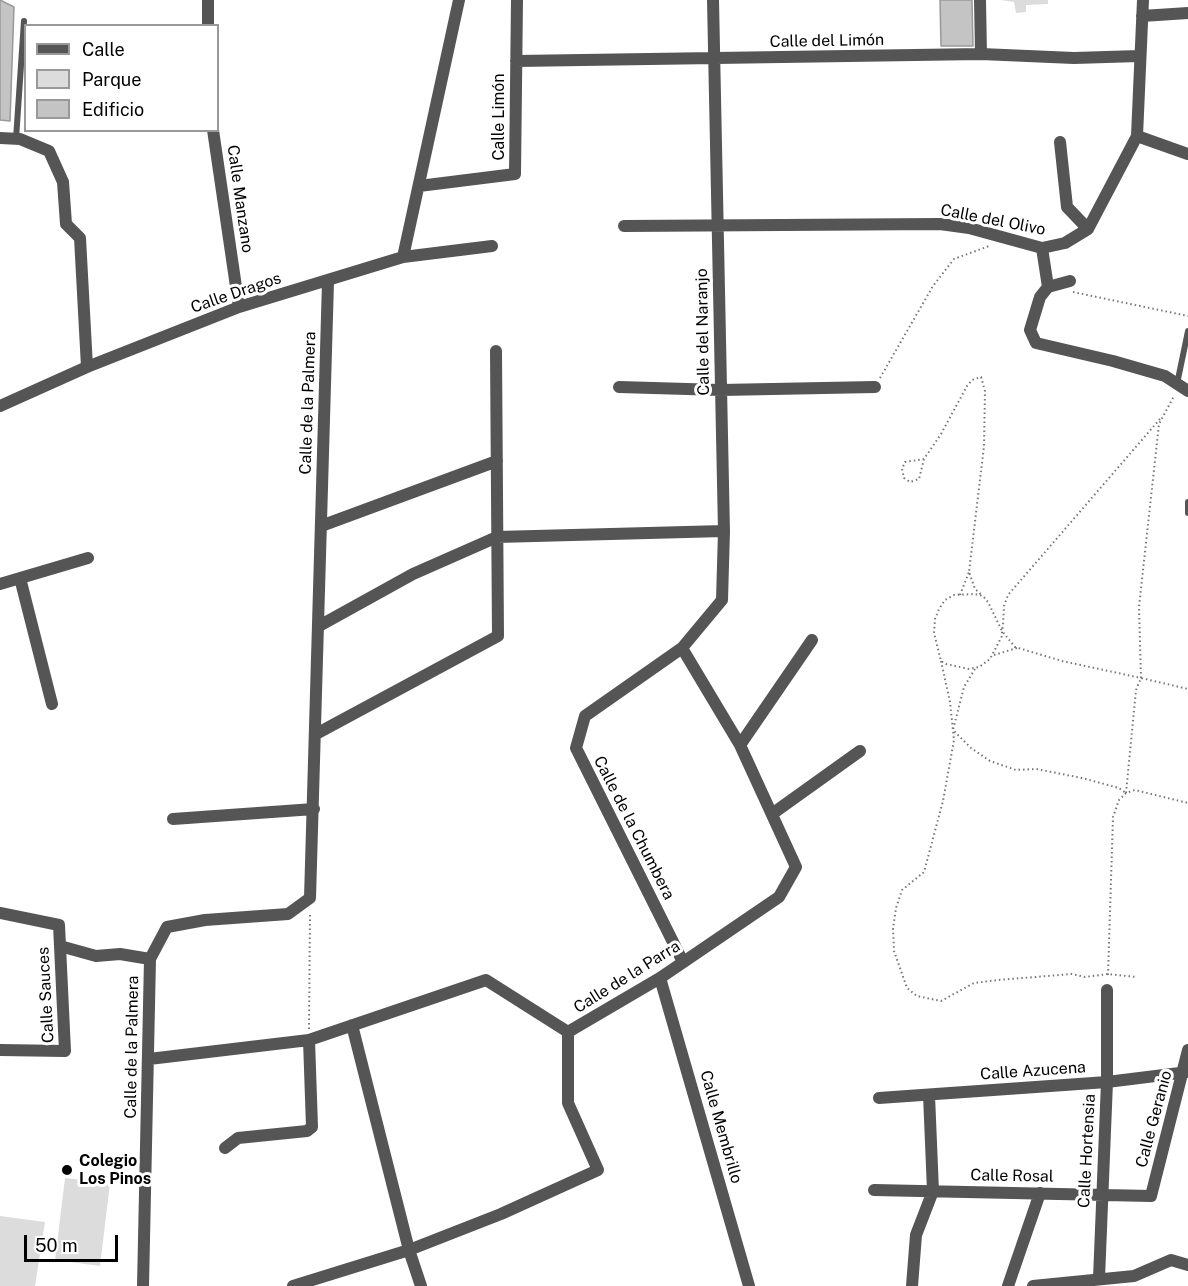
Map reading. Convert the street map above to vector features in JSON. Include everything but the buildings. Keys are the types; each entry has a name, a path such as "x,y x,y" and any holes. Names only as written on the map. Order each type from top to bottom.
{"street":[{"path":"207,24 208,0"},
{"path":"403,257 459,0"},
{"name":"Calle Limón","path":"419,186 515,174 517,0"},
{"name":"Calle del Naranjo","path":"682,648 722,600 724,531 713,0"},
{"path":"980,0 981,54"},
{"path":"1060,142 1067,207 1088,229 1137,136 1143,0"},
{"path":"1142,16 1188,13"},
{"name":"Calle del Limón","path":"516,62 981,54 1074,58 1139,56"},
{"name":"Calle Manzano","path":"213,132 239,307"},
{"path":"1137,136 1188,154"},
{"path":"0,138 16,139 49,151 63,182 66,224 80,238 87,367"},
{"name":"Calle del Olivo","path":"624,226 940,224 969,228 1042,248 1065,243 1088,229"},
{"name":"Calle Dragos","path":"0,406 87,367 239,307 328,282 403,257 492,246"},
{"path":"1042,248 1048,287 1040,297 1030,330 1036,343 1165,376 1183,388"},
{"name":"Calle de la Palmera","path":"143,1286 150,959 167,927 205,920 288,914 310,898 328,282"},
{"path":"1048,287 1070,287"},
{"path":"316,734 498,636 496,351"},
{"path":"619,387 721,390 875,387"},
{"path":"321,526 497,461"},
{"path":"319,626 412,574 497,537 724,531"},
{"path":"0,584 88,558"},
{"path":"20,578 52,704"},
{"path":"740,745 812,640"},
{"name":"Calle de la Parra","path":"149,1059 309,1040 486,980 568,1032 660,978 779,897 796,867 740,745 682,648"},
{"name":"Calle de la Chumbera","path":"682,648 585,716 576,748 683,962"},
{"path":"772,814 860,751"},
{"path":"173,819 314,809"},
{"name":"Calle Sauces","path":"0,913 59,925 65,1051 0,1050"},
{"path":"60,946 96,956 120,954 150,959"},
{"name":"Calle Membrillo","path":"660,978 750,1286"},
{"name":"Calle Hortensia","path":"1099,1278 1107,1082 1107,990"},
{"path":"352,1025 409,1250 421,1286"},
{"path":"293,1286 409,1250 501,1214 598,1170 568,1103 568,1032"},
{"path":"225,1148 238,1138 307,1131 312,1126 309,1040"},
{"name":"Calle Geranio","path":"1151,1196 1186,1073 1188,1050"},
{"name":"Calle Azucena","path":"879,1098 1107,1082 1186,1073"},
{"path":"912,1286 916,1235 933,1191 929,1095"},
{"name":"Calle Rosal","path":"874,1190 1151,1196"},
{"path":"1008,1286 1040,1192"},
{"path":"1033,1286 1134,1276 1171,1260 1188,1265"}],"lane":[{"path":"16,139 24,21"},
{"path":"1183,388 1188,331"},
{"path":"1188,502 1188,513"}],"path":[{"path":"875,387 933,286 954,258 987,246 998,246"},
{"path":"1070,287 1188,316"},
{"path":"924,459 905,462 902,469 904,478 913,482 919,479 924,459 967,386 972,380 981,377 985,391 984,446 969,568 960,595"},
{"path":"1136,977 1108,974 1099,977 1045,975 974,983 941,1001 917,996 907,988 894,951 893,929 902,890 924,872 943,801 953,730 963,687 976,668 992,656 998,648 1004,606 1008,595 1160,419 1183,388"},
{"path":"1126,793 1136,690 1141,678 1139,606 1160,419"},
{"path":"969,568 975,588 984,596 994,611 1002,631 1017,648 1062,661 1188,689"},
{"path":"984,596 960,595 945,600 934,619 934,633 953,730 971,748 990,761 1017,770 1036,770 1082,778 1126,793"},
{"path":"992,656 1017,648"},
{"path":"941,661 959,669 976,668"},
{"path":"1107,990 1113,817 1119,801 1126,793 1135,790 1188,803"},
{"path":"309,1040 310,898"}],"green space":[{"path":"1000,0 1048,0 1048,4 1026,5 1026,12 1016,13 1014,2"},
{"path":"65,1178 110,1183 100,1266 55,1260"},
{"path":"0,1216 45,1222 35,1286 0,1286"}],"place":[{"name":"Colegio Los Pinos","path":"67,1170"}]}
